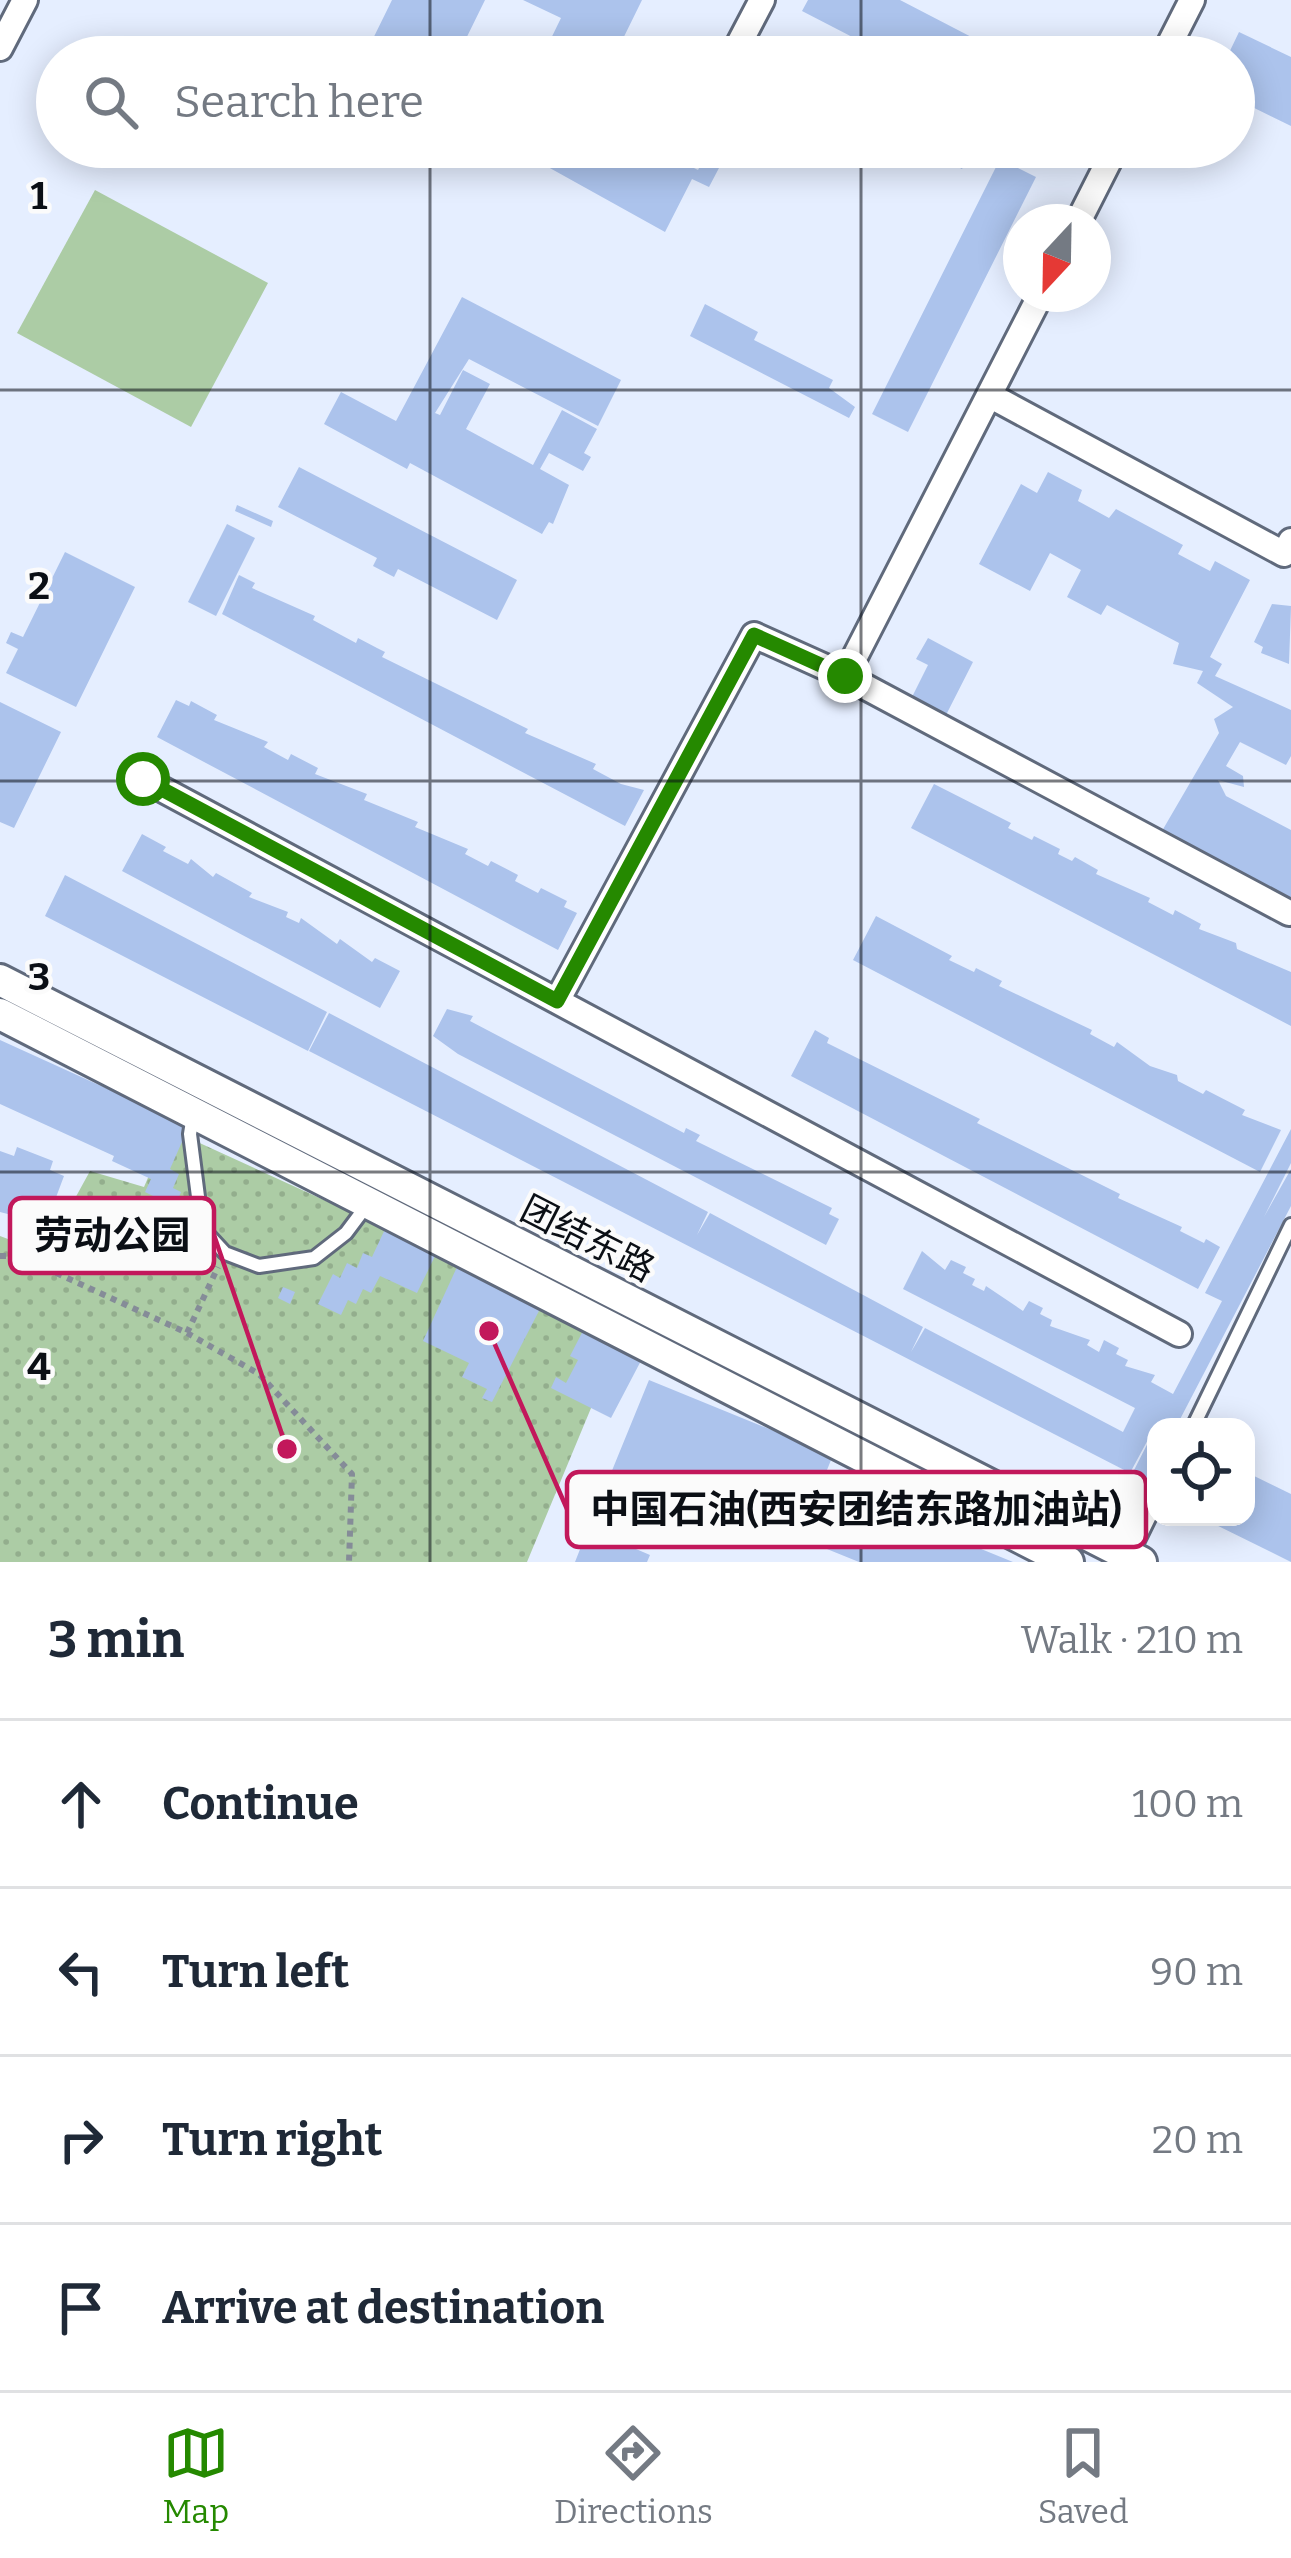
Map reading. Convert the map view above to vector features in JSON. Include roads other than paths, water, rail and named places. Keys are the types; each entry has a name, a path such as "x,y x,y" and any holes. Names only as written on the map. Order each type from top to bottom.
{"street":[{"path":"0,48 25,0"},
{"path":"742,36 762,0"},
{"path":"1174,36 1192,0"},
{"path":"1087,204 1105,168"},
{"path":"845,676 1032,312"},
{"path":"989,395 1284,554 1291,541"},
{"path":"557,1001 754,635 845,676 1289,913"},
{"path":"143,779 1179,1334"},
{"name":"团结东路","path":"0,980 1136,1560"},
{"path":"0,1014 1068,1562"}],"lane":[{"path":"194,1114 190,1134 202,1228 225,1253 259,1266 314,1258 346,1233 369,1204"},
{"path":"1197,1418 1291,1225"},
{"path":"1136,1560 1148,1526"}],"place":[{"name":"中国石油(西安团结东路加油站)","path":"489,1331"},
{"name":"劳动公园","path":"287,1449"}]}
